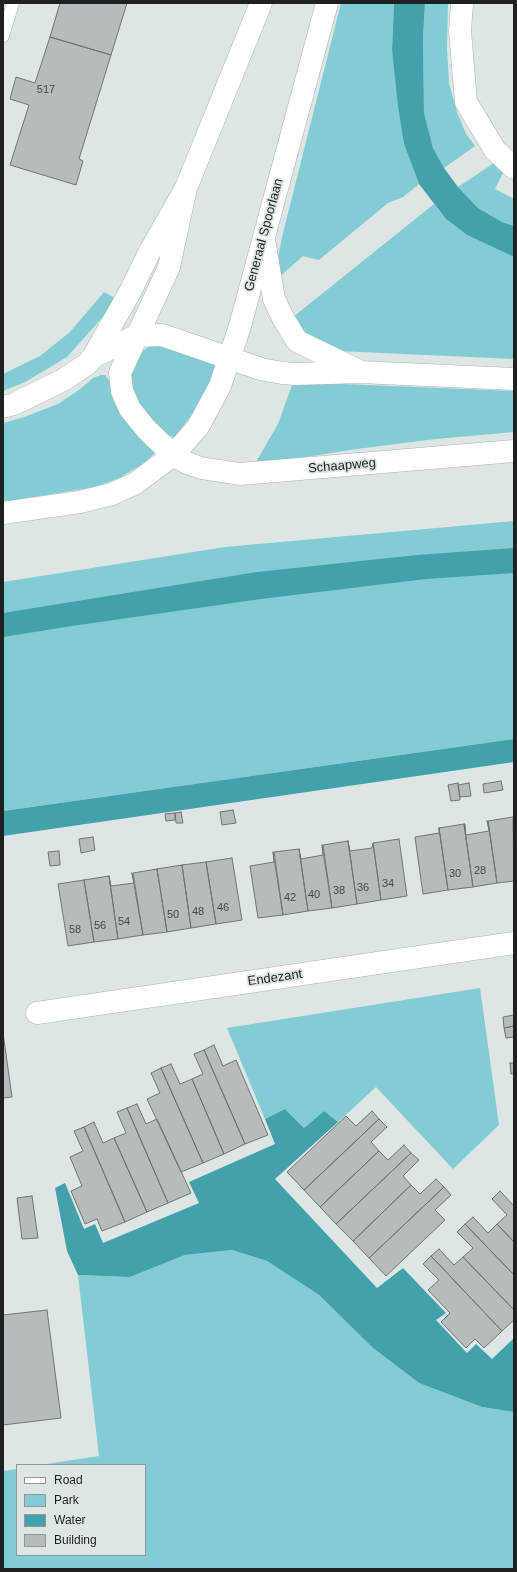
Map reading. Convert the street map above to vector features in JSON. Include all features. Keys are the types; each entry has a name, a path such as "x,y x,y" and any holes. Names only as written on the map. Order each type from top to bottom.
{"street":[{"path":"3,407 14,404 63,380 87,364 93,357 130,292 148,253 186,188 261,3"},
{"name":"Generaal Spoorlaan","path":"173,455 198,427 220,386 230,358 240,326 327,3"},
{"path":"462,3 460,31 466,102 495,150 514,168"},
{"name":"Schaapweg","path":"186,188 169,267 120,373 122,391 130,409 146,430 173,455 187,463 201,468 240,474 514,451"},
{"path":"264,235 274,299 283,318 297,341 360,372"},
{"path":"93,357 136,336 162,336 261,369 296,374 360,372 514,379"},
{"path":"3,513 80,502 112,494 136,483 173,455"},
{"name":"Endezant","path":"37,1013 514,943"}],"lane":[{"path":"4,30 13,3"}],"green space":[{"path":"341,3 394,3 392,50 404,144 419,184 403,197 388,203 319,260 303,256 278,278 277,263 282,237"},
{"path":"425,3 448,3 447,49 449,83 457,112 466,134 475,146 444,168 433,148 424,114 423,38"},
{"path":"494,163 503,173 495,189 514,199 514,226 502,222 478,208 458,187"},
{"path":"434,204 446,219 467,235 514,257 514,359 338,351 309,337 293,317"},
{"path":"104,292 118,300 67,357 25,382 3,391 3,374 40,356 70,332"},
{"path":"164,345 217,364 211,382 199,405 174,438 156,428 133,394 129,381 134,358 148,347"},
{"path":"105,375 110,381 113,400 118,409 155,453 144,463 119,478 95,487 3,502 3,423 58,404 79,390 93,378"},
{"path":"293,382 514,391 514,432 436,439 280,461 256,462 278,424"},
{"path":"514,521 514,739 3,811 3,582 225,547"},
{"path":"480,988 499,1125 453,1169 376,1087 338,1122 324,1111 304,1128 285,1109 265,1119 227,1028"},
{"path":"232,1250 267,1261 319,1295 373,1348 419,1383 482,1407 514,1412 514,1569 3,1569 3,1471 16,1469 16,1556 146,1556 146,1464 47,1464 99,1456 78,1275 130,1277 185,1255"}],"water":[{"path":"394,3 425,3 423,38 424,113 433,148 444,168 458,187 478,208 502,222 514,226 514,257 467,235 446,219 419,184 404,144 398,106 392,50"},
{"path":"514,548 514,573 426,579 261,599 3,637 3,613 257,572 417,555"},
{"path":"514,739 514,762 3,836 3,811"},
{"path":"285,1109 304,1128 324,1111 338,1122 275,1179 377,1288 403,1268 446,1313 436,1320 467,1353 476,1344 492,1359 514,1338 514,1412 482,1407 419,1383 373,1348 319,1295 267,1261 232,1250 185,1255 130,1277 78,1275 67,1251 55,1188 65,1183 84,1229 95,1224 103,1243 199,1203 189,1182 275,1144 265,1119"}],"building":[{"path":"60,3 127,3 111,55 50,37"},
{"path":"50,37 111,55 79,159 83,161 76,185 10,165 29,105 10,99 16,77 35,83"},
{"path":"501,781 503,790 484,793 483,784"},
{"path":"458,783 460,800 451,801 448,785"},
{"path":"469,783 471,796 460,797 458,785"},
{"path":"233,810 236,823 222,825 220,812"},
{"path":"181,812 183,823 176,823 175,813"},
{"path":"175,813 175,820 166,821 165,814"},
{"path":"513,817 514,881 497,883 488,821"},
{"path":"488,821 497,883 473,887 464,824 466,835 489,831"},
{"path":"464,824 473,887 448,890 439,828"},
{"path":"439,828 448,890 423,894 415,837 439,833"},
{"path":"93,837 95,850 81,853 79,839"},
{"path":"399,839 407,896 381,900 373,843"},
{"path":"348,841 350,851 372,848 373,843 381,900 357,904"},
{"path":"348,841 357,904 332,908 323,845"},
{"path":"322,845 332,908 308,911 299,849 301,859 323,855"},
{"path":"299,849 308,911 283,915 274,852"},
{"path":"59,851 60,865 50,866 48,852"},
{"path":"273,852 283,915 258,918 250,866 274,862"},
{"path":"232,858 242,920 216,924 206,862"},
{"path":"206,862 216,924 191,928 182,865"},
{"path":"182,865 191,928 167,932 157,869"},
{"path":"157,869 167,932 143,935 133,873"},
{"path":"109,876 111,886 134,883 143,935 118,939"},
{"path":"109,876 118,939 94,942 84,880"},
{"path":"84,880 94,942 68,946 58,884"},
{"path":"514,1015 514,1026 504,1028 503,1017"},
{"path":"514,1026 514,1037 506,1038 504,1028"},
{"path":"3,1033 12,1097 3,1098"},
{"path":"214,1045 223,1066 236,1060 268,1135 245,1144 204,1050"},
{"path":"204,1050 245,1144 224,1154 192,1079 203,1074 194,1054"},
{"path":"510,1063 514,1063 514,1074 511,1074"},
{"path":"171,1064 180,1084 192,1079 224,1154 203,1163 161,1068"},
{"path":"161,1068 203,1163 181,1172 147,1099 160,1093 151,1073"},
{"path":"137,1104 146,1124 157,1119 191,1193 168,1203 127,1108"},
{"path":"127,1108 168,1203 147,1212 114,1138 126,1133 117,1112"},
{"path":"372,1111 379,1119 304,1190 287,1172 346,1116 356,1126"},
{"path":"379,1119 387,1127 371,1142 379,1151 320,1207 304,1190"},
{"path":"94,1122 103,1143 114,1138 147,1212 125,1222 84,1127"},
{"path":"84,1127 125,1222 102,1231 97,1219 85,1224 71,1191 82,1186 70,1157 83,1151 74,1131"},
{"path":"404,1145 411,1153 336,1224 320,1207 379,1151 388,1160"},
{"path":"411,1153 419,1160 403,1176 411,1185 353,1241 336,1224"},
{"path":"436,1179 444,1187 369,1258 353,1241 411,1185 420,1194"},
{"path":"444,1187 451,1195 435,1210 445,1220 386,1276 369,1258"},
{"path":"500,1191 514,1206 514,1242 497,1224 507,1215 492,1199"},
{"path":"32,1196 38,1238 22,1239 17,1198"},
{"path":"473,1217 488,1233 497,1224 514,1242 514,1275 465,1224"},
{"path":"465,1224 514,1275 514,1310 463,1257 473,1248 457,1232"},
{"path":"439,1249 454,1265 463,1257 514,1310 514,1320 502,1331 431,1256"},
{"path":"431,1256 502,1331 484,1348 475,1339 466,1348 441,1322 450,1313 428,1290 439,1280 423,1264"},
{"path":"47,1310 61,1418 3,1425 3,1315"}]}
